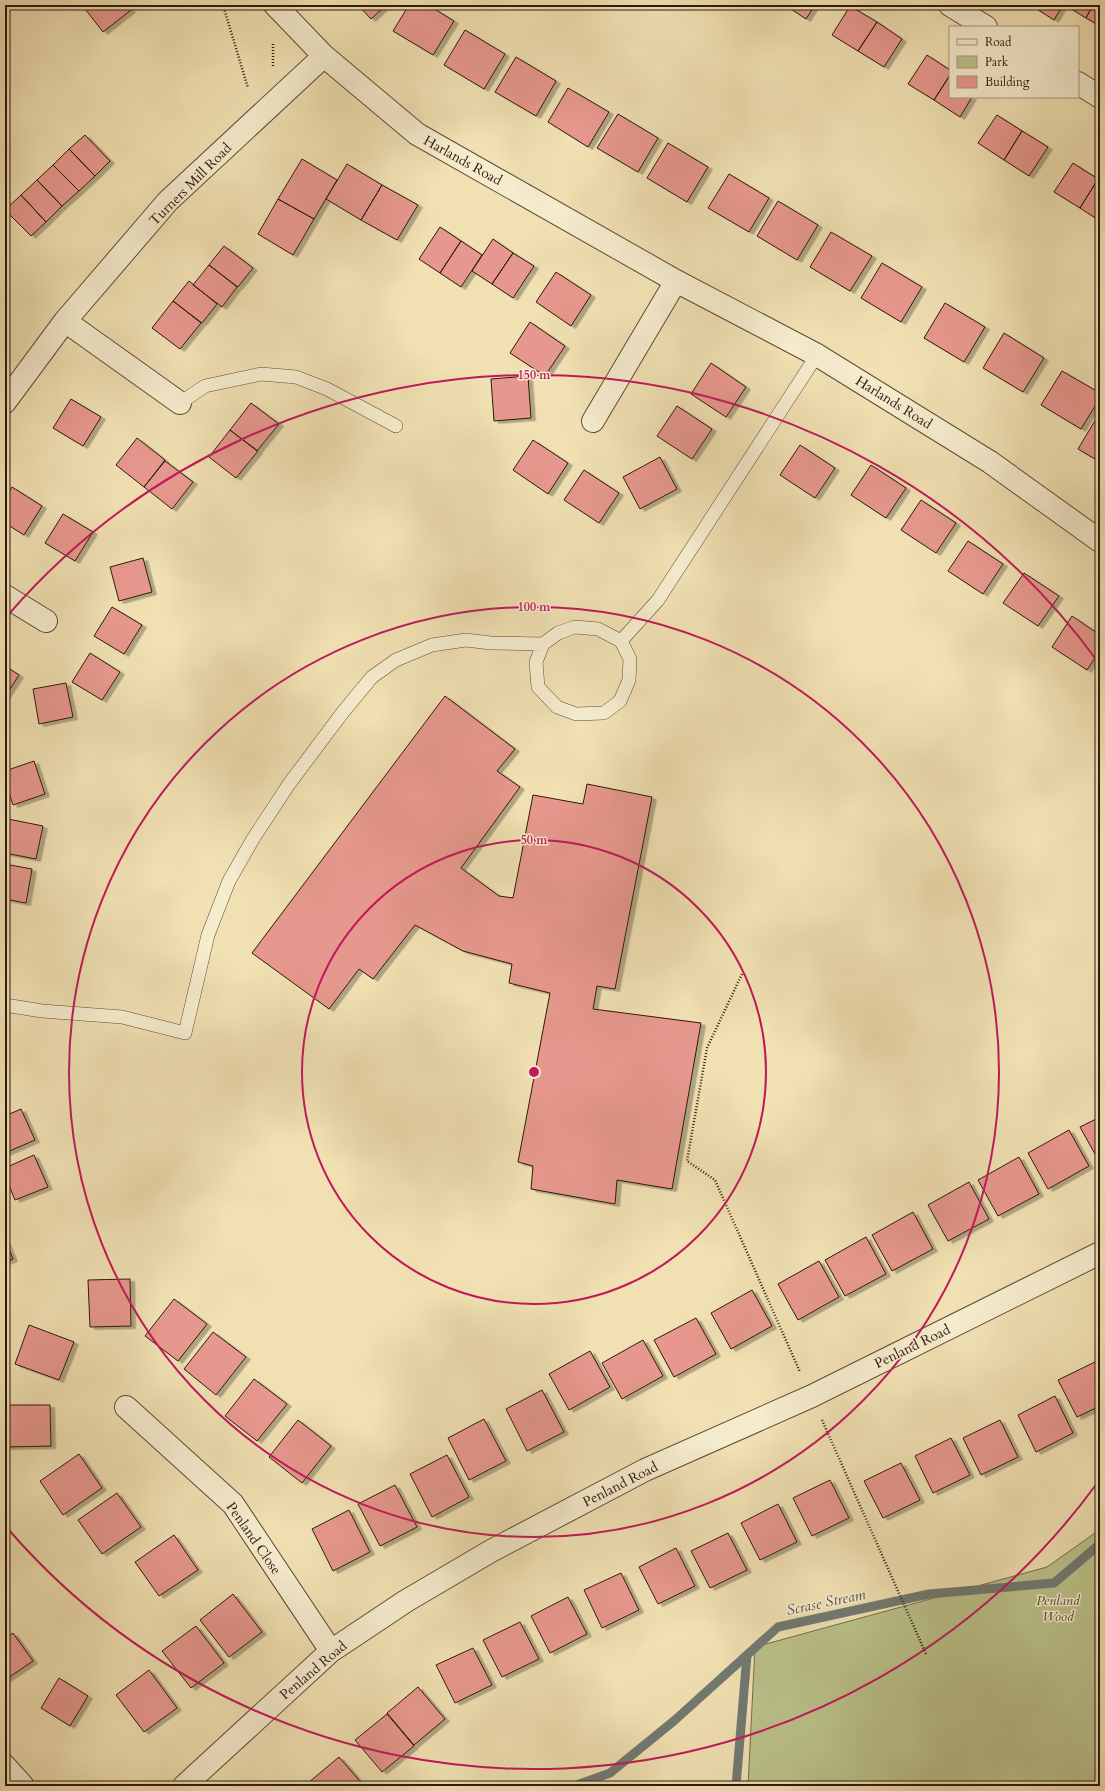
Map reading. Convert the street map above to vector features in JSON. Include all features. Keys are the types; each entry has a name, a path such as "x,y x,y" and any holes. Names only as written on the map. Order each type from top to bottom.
{"street":[{"name":"Harlands Road","path":"275,5 324,56 417,134 676,280 817,355 990,462 1100,541"},
{"path":"950,5 984,26"},
{"name":"Turners Mill Road","path":"5,402 65,321 168,201 324,56"},
{"path":"1079,84 1100,97"},
{"path":"593,421 676,280"},
{"path":"65,321 180,403"},
{"path":"5,596 46,621"},
{"name":"Penland Road","path":"184,1786 331,1651 406,1601 491,1551 645,1470 812,1396 1100,1253"},
{"name":"Penland Close","path":"126,1407 233,1504 331,1651"},
{"path":"5,1766 23,1786"}],"lane":[{"path":"621,641 658,600 817,355"},
{"path":"180,403 205,386 261,374 296,377 327,389 396,426"},
{"path":"575,627 598,629 621,641 630,659 629,680 620,701 604,713 576,714 557,707 538,687 536,662 543,644 558,633 575,627"},
{"path":"5,1005 122,1017 185,1033 208,935 229,881 253,839 289,784 343,712 372,677 396,660 432,645 466,640 491,643 543,644"}],"path":[{"path":"223,5 250,95"},
{"path":"272,69 274,58 273,38"},
{"path":"742,974 707,1048 687,1161 715,1180 926,1654"}],"green space":[{"name":"Penland Wood","path":"1095,1533 1100,1533 1100,1786 748,1786 755,1647 1047,1567"}],"building":[{"path":"82,5 126,5 131,10 103,32"},
{"path":"358,5 386,5 371,19"},
{"path":"409,5 428,5 454,21 433,55 393,31"},
{"path":"785,5 815,5 806,19"},
{"path":"1063,5 1054,20 1032,6"},
{"path":"1065,5 1093,5 1086,18"},
{"path":"1093,5 1100,5 1100,26 1086,18"},
{"path":"850,6 877,22 858,51 832,35"},
{"path":"877,22 902,39 884,67 858,51"},
{"path":"465,30 505,54 484,89 444,65"},
{"path":"927,55 949,69 949,77 934,100 908,84"},
{"path":"516,57 556,81 536,116 495,92"},
{"path":"949,77 949,98 971,98 960,117 934,100"},
{"path":"568,88 609,112 588,147 548,122"},
{"path":"618,114 658,138 638,172 597,148"},
{"path":"997,115 1022,131 1004,160 978,143"},
{"path":"1022,131 1048,147 1029,176 1004,160"},
{"path":"85,135 110,161 95,176 69,149"},
{"path":"668,143 708,167 687,202 647,178"},
{"path":"69,149 95,176 79,191 53,165"},
{"path":"302,159 337,180 314,219 278,199"},
{"path":"1073,163 1098,179 1080,208 1054,192"},
{"path":"347,164 382,185 361,220 326,199"},
{"path":"53,165 79,191 62,206 37,180"},
{"path":"729,174 769,198 749,232 708,208"},
{"path":"1098,179 1100,180 1100,221 1080,208"},
{"path":"37,180 62,206 46,222 21,195"},
{"path":"382,185 418,205 397,240 361,220"},
{"path":"21,195 46,222 31,236 5,210"},
{"path":"278,199 314,219 293,255 258,234"},
{"path":"778,201 818,225 797,260 757,236"},
{"path":"440,227 461,241 440,273 419,259"},
{"path":"831,232 872,256 850,291 810,267"},
{"path":"493,239 513,253 492,284 472,271"},
{"path":"461,241 482,255 461,287 440,273"},
{"path":"224,246 253,268 238,287 209,265"},
{"path":"513,253 534,266 513,298 492,284"},
{"path":"882,263 922,287 901,322 861,298"},
{"path":"209,265 237,287 222,307 193,285"},
{"path":"556,272 591,295 571,326 536,302"},
{"path":"189,281 217,304 202,323 173,301"},
{"path":"173,301 201,323 180,349 152,328"},
{"path":"945,303 985,327 964,362 924,338"},
{"path":"530,322 565,346 545,376 510,353"},
{"path":"1004,333 1044,358 1023,392 983,368"},
{"path":"711,363 746,387 726,417 691,394"},
{"path":"1062,371 1100,393 1100,398 1081,429 1041,405"},
{"path":"528,376 531,418 494,421 491,379"},
{"path":"71,399 101,417 83,446 53,428"},
{"path":"251,403 279,424 257,451 230,430"},
{"path":"677,406 712,429 692,459 657,436"},
{"path":"1099,414 1100,415 1100,462 1078,449"},
{"path":"230,430 258,451 236,478 209,457"},
{"path":"137,438 165,460 144,487 116,465"},
{"path":"533,440 568,463 548,494 513,470"},
{"path":"800,445 835,468 815,498 780,475"},
{"path":"660,457 677,489 640,509 623,477"},
{"path":"165,461 193,482 172,509 144,487"},
{"path":"871,465 906,488 886,518 851,495"},
{"path":"584,470 619,493 599,523 564,500"},
{"path":"12,487 42,506 24,535 5,523 5,499"},
{"path":"921,500 956,523 936,553 901,530"},
{"path":"63,514 93,532 75,561 45,543"},
{"path":"968,541 1003,564 983,594 948,571"},
{"path":"143,558 152,592 119,601 110,567"},
{"path":"1024,573 1059,596 1038,626 1003,603"},
{"path":"112,607 142,625 124,654 94,636"},
{"path":"1072,616 1100,635 1100,650 1087,670 1052,647"},
{"path":"90,653 120,672 102,700 72,682"},
{"path":"5,666 19,675 5,697"},
{"path":"66,683 73,717 39,724 33,689"},
{"path":"445,696 515,749 497,771 520,787 461,868 499,896 513,898 533,795 583,804 587,784 652,797 615,989 597,986 593,1009 701,1023 672,1189 617,1180 615,1204 531,1189 533,1166 518,1162 550,993 509,983 512,964 463,951 415,925 373,979 359,969 329,1009 252,953"},
{"path":"34,761 45,794 13,805 5,781 5,771"},
{"path":"8,819 43,826 36,859 5,853 5,835"},
{"path":"5,864 32,869 26,903 5,899"},
{"path":"21,1109 35,1140 5,1153 5,1116"},
{"path":"1100,1117 1100,1163 1080,1127"},
{"path":"1069,1130 1089,1166 1048,1189 1028,1153"},
{"path":"34,1155 48,1187 15,1200 5,1176 5,1168"},
{"path":"1019,1157 1039,1194 998,1216 978,1180"},
{"path":"969,1182 989,1219 948,1241 928,1205"},
{"path":"913,1212 933,1249 892,1271 872,1235"},
{"path":"866,1237 886,1274 845,1296 825,1260"},
{"path":"5,1240 13,1259 5,1262"},
{"path":"819,1261 839,1297 798,1320 778,1284"},
{"path":"130,1279 131,1326 90,1327 88,1280"},
{"path":"752,1290 772,1326 731,1349 711,1313"},
{"path":"174,1299 207,1324 178,1361 145,1336"},
{"path":"696,1318 716,1354 674,1377 654,1340"},
{"path":"29,1325 74,1342 59,1380 15,1364"},
{"path":"213,1332 246,1357 216,1395 184,1369"},
{"path":"643,1340 663,1376 622,1399 602,1363"},
{"path":"590,1351 610,1387 569,1410 549,1374"},
{"path":"1095,1362 1100,1372 1100,1406 1077,1417 1058,1380"},
{"path":"254,1379 287,1404 257,1441 225,1416"},
{"path":"542,1390 564,1432 527,1451 506,1409"},
{"path":"1055,1396 1073,1433 1036,1452 1018,1415"},
{"path":"5,1405 50,1405 51,1446 5,1447"},
{"path":"484,1419 506,1461 469,1480 448,1438"},
{"path":"298,1420 331,1446 302,1483 269,1457"},
{"path":"1000,1420 1018,1457 981,1475 963,1438"},
{"path":"951,1438 970,1475 933,1493 915,1456"},
{"path":"79,1454 102,1488 63,1515 40,1481"},
{"path":"447,1455 469,1497 432,1517 410,1474"},
{"path":"901,1463 920,1500 883,1518 864,1481"},
{"path":"830,1480 849,1518 812,1536 793,1498"},
{"path":"395,1485 417,1527 380,1546 358,1504"},
{"path":"117,1493 141,1527 102,1554 78,1520"},
{"path":"778,1504 797,1542 760,1560 741,1523"},
{"path":"349,1510 370,1552 333,1571 312,1529"},
{"path":"728,1533 747,1570 710,1588 691,1551"},
{"path":"174,1535 198,1570 159,1596 135,1562"},
{"path":"676,1548 695,1586 658,1604 639,1567"},
{"path":"621,1573 639,1610 602,1628 584,1590"},
{"path":"233,1594 262,1632 229,1657 200,1620"},
{"path":"568,1597 587,1634 550,1653 531,1616"},
{"path":"520,1622 539,1659 502,1677 483,1640"},
{"path":"196,1626 224,1663 191,1688 162,1651"},
{"path":"13,1633 33,1661 5,1680 5,1639"},
{"path":"473,1648 492,1685 455,1703 436,1665"},
{"path":"149,1670 177,1708 144,1732 116,1695"},
{"path":"59,1678 88,1696 70,1726 41,1708"},
{"path":"418,1687 445,1719 414,1745 387,1713"},
{"path":"387,1714 414,1746 382,1772 355,1740"},
{"path":"339,1757 364,1786 310,1786 308,1783"}],"waterway":[{"name":"Scrase Stream","path":"574,1786 610,1773 675,1720 778,1627 929,1594 1054,1583 1100,1544"},
{"path":"736,1786 747,1655"}]}
